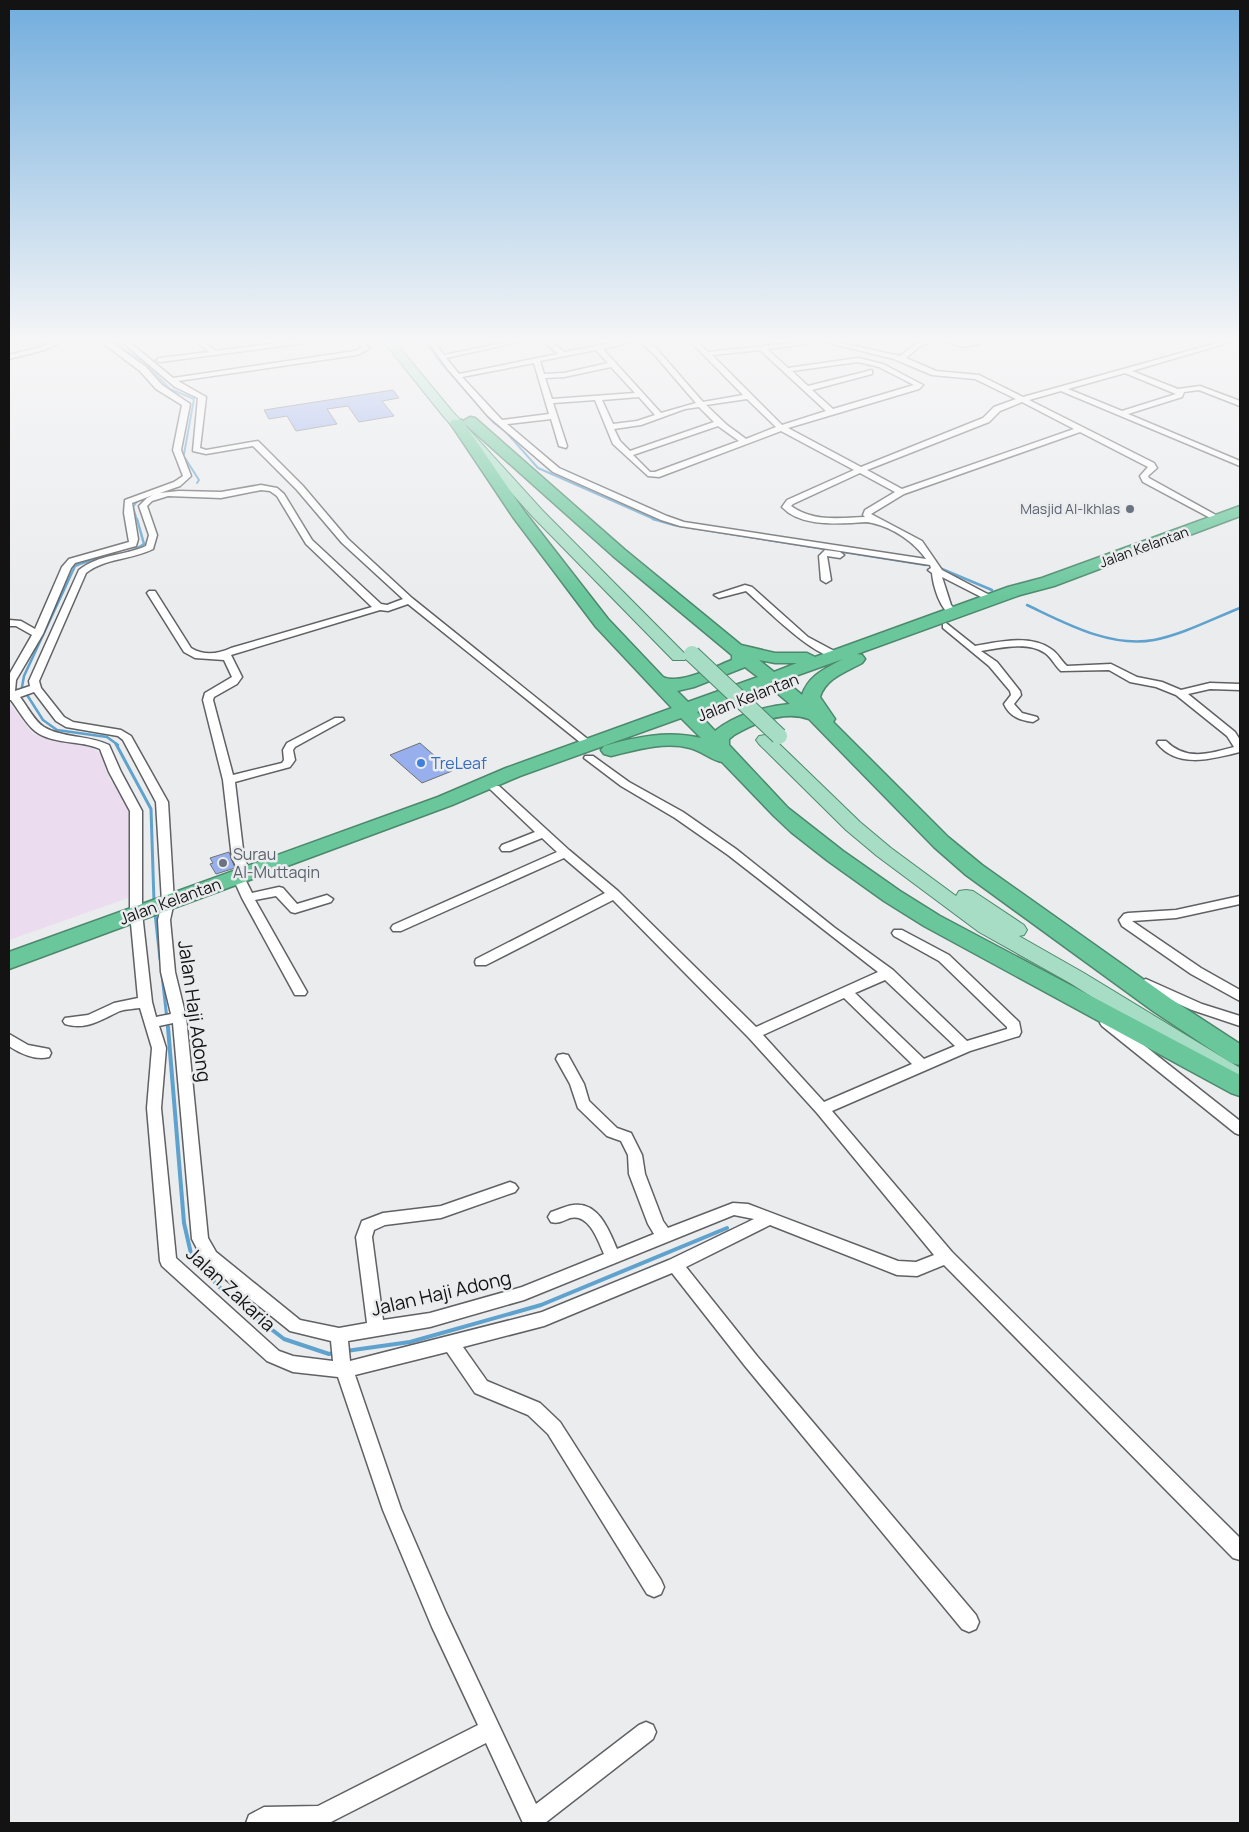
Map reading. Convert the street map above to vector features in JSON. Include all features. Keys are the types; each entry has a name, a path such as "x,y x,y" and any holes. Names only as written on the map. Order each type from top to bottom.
{"highway":[{"path":"465,426 478,457 540,544 617,641 689,713 781,812 814,841 902,904 1240,1086"},
{"path":"468,426 815,715 954,853 1095,958 1240,1056"},
{"name":"Jalan Kelantan","path":"445,801 495,788 594,752 689,713 774,682 866,654 992,599 1048,582 1240,511"},
{"name":"Jalan Kelantan","path":"774,682 834,655 1024,596 1048,582"},
{"path":"615,734 638,720 650,709 652,692 649,685 626,658 617,641"},
{"path":"738,651 782,659 834,655"},
{"path":"654,679 665,685 688,683 738,664 741,660 738,651"},
{"path":"836,734 811,697 815,685 825,676 866,654"},
{"path":"719,745 720,738 724,733 738,725 777,712 803,710 815,715"},
{"name":"Jalan Kelantan","path":"9,961 445,801 513,772 594,752 615,734 689,713"},
{"path":"594,752 638,742 666,739 691,742 712,748 752,780"}],"main road":[{"path":"467,426 557,535 772,738 863,818 942,879 1002,920 1240,1062"},
{"path":"772,738 859,831 884,852 964,911 986,926 1077,978 1240,1079"}],"street":[{"path":"152,907 136,810 115,772 108,752 100,744 55,736 39,729 9,690 11,680 38,634 67,567 72,561 133,544 134,538 126,512 128,502 143,494 177,485 185,480 187,476 177,450 182,426"},
{"path":"198,426 196,446 200,451"},
{"path":"508,426 558,471 673,521 935,567 992,599"},
{"path":"556,426 562,446"},
{"path":"614,426 610,427 616,442 648,474 656,475 785,426"},
{"path":"628,454 712,426"},
{"path":"722,426 732,435 746,442"},
{"path":"872,520 819,520 801,516 786,507 790,502 861,470 942,435 967,426"},
{"path":"1073,426 1151,465 1153,468 1144,476 1146,480 1219,519"},
{"path":"1151,426 1240,464"},
{"path":"781,428 826,451 834,458 861,470 901,492"},
{"path":"1033,720 1019,716 1011,710 1009,704 1016,695 1015,691 993,664 973,649 949,619 935,567 919,543 903,533 872,520 867,515 868,512 901,492 1080,430"},
{"path":"179,456 255,443 300,488 345,541 407,600 594,752 625,784 678,815 732,852 888,973 965,1047"},
{"path":"177,485 187,493"},
{"path":"33,689 39,666 66,611 82,572 93,563 135,555 150,548 153,535 143,506 145,503 159,497 187,493 217,495 257,488 273,488 280,494 309,542 383,608"},
{"path":"826,580 823,556 825,553 935,567"},
{"path":"719,595 745,588 749,589 805,639 834,655"},
{"path":"152,592 187,650 195,655 227,657"},
{"path":"227,657 228,653 234,650 407,600"},
{"path":"9,623 18,623 27,630 38,634"},
{"path":"973,649 1006,644 1029,644 1044,648 1052,653 1061,667 1065,669 1111,667 1134,680 1158,684 1180,693 1231,734 1239,747 1237,750 1190,758 1172,753 1162,742"},
{"path":"227,657 237,677 233,682 210,695 208,700 229,780 238,858 248,898 300,992"},
{"path":"1180,693 1201,686 1224,685 1240,687"},
{"path":"13,696 33,689"},
{"path":"33,689 60,719 70,725 114,730 122,733 162,802 152,907"},
{"path":"229,780 286,765 290,760 288,750 291,745 339,720"},
{"path":"495,788 565,853 614,894 754,1034 822,1109 946,1257 1105,1419 1240,1552"},
{"path":"506,848 544,833"},
{"path":"397,928 565,853"},
{"path":"248,898 279,891 295,909 328,899"},
{"path":"481,962 614,894"},
{"path":"1240,900 1176,914 1128,917 1125,920 1126,923 1196,971 1240,996"},
{"name":"Jalan Zakaria","path":"152,907 145,1002 155,1022 159,1048 154,1108 168,1261 273,1356 293,1364 343,1367 451,1344 544,1319 674,1265 768,1219"},
{"name":"Jalan Haji Adong","path":"152,907 164,920 168,972 176,1017 200,1239 210,1257 296,1326 339,1338 430,1320 524,1293 733,1209 748,1210 897,1268 917,1269 946,1257"},
{"path":"822,1109 965,1047 1014,1032 1014,1025 944,958 898,932"},
{"path":"1000,958 1106,1022 1240,1129"},
{"path":"1095,958 1162,992 1197,1007 1240,1021"},
{"path":"754,1034 888,973"},
{"path":"846,992 922,1066"},
{"path":"70,1021 90,1020 119,1006 145,1002"},
{"path":"155,1022 176,1017"},
{"path":"9,1039 24,1049 44,1054"},
{"path":"563,1060 578,1084 583,1104 612,1132 626,1137 635,1155 638,1174 656,1224 665,1236"},
{"path":"376,1330 364,1237 368,1226 383,1219 441,1212 510,1188"},
{"path":"556,1217 576,1211 585,1212 594,1220 613,1257"},
{"path":"674,1265 751,1361 969,1622"},
{"path":"339,1338 343,1367 392,1510 439,1620 533,1821 646,1732"},
{"path":"451,1344 481,1387 534,1409 554,1428 654,1587"},
{"path":"257,1823 264,1818 319,1817 490,1730"}],"shaded area":[{"path":"9,703 33,734 93,748 101,754 109,778 129,809 128,898 9,940"}],"building":[{"path":"293,426 322,426 296,431"},
{"name":"TreLeaf","path":"420,743 452,771 422,783 390,755"},
{"name":"Surau Al-Muttaqin","path":"229,852 235,868 216,874 210,864 213,863 210,858"}],"waterway":[{"path":"184,454 189,426"},
{"path":"499,426 538,468 655,520"},
{"path":"185,458 199,480 197,483"},
{"path":"158,493 172,490"},
{"path":"137,520 133,507 138,500"},
{"path":"118,745 107,737 57,730 43,720 22,687 24,676 75,566 128,552 144,544 137,519"},
{"path":"655,520 674,525 926,565"},
{"path":"942,569 992,590"},
{"path":"1027,605 1088,632 1104,637 1137,642 1176,634 1240,608"},
{"path":"116,744 151,809 154,902"},
{"path":"155,913 160,959"},
{"path":"162,975 168,1028"},
{"path":"168,1027 184,1223 192,1258 226,1294 284,1339 329,1354 335,1353"},
{"path":"346,1351 410,1342 541,1305 727,1228"}],"place":[{"name":"Masjid Al-Ikhlas","path":"1130,509"},
{"name":"TreLeaf","path":"421,763"},
{"name":"Surau Al-Muttaqin","path":"223,863"}]}
